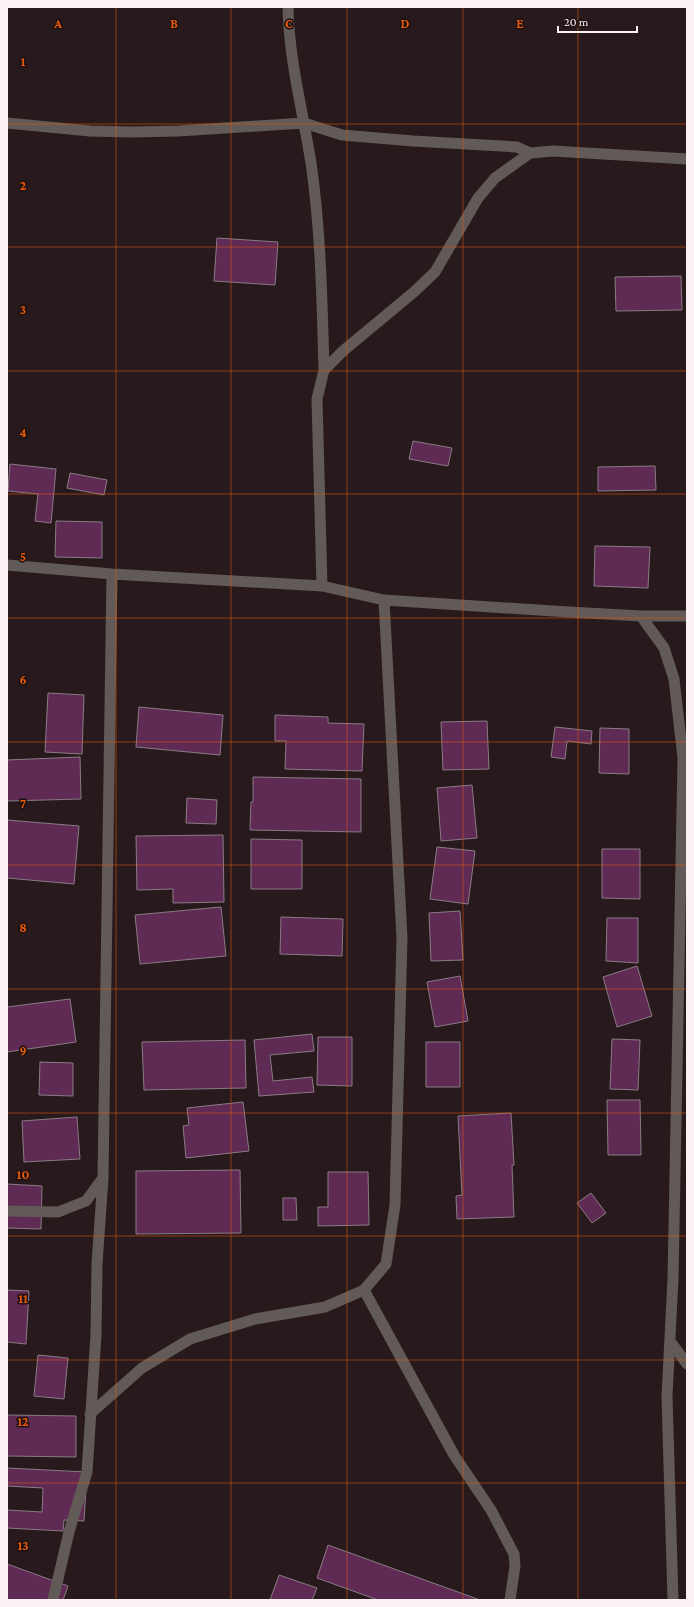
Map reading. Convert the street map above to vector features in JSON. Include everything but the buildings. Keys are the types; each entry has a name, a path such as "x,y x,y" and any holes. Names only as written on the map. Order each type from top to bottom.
{"street":[{"path":"288,7 295,73 311,162 318,220 324,370 317,399 322,586"},
{"path":"7,123 90,131 132,132 178,131 304,123 342,135 517,147 530,153 553,151 687,158"},
{"path":"324,370 343,351 414,292 435,272 478,198 495,178 530,153"},
{"path":"7,565 112,574 322,586 384,600 641,616 687,616"},
{"path":"53,1600 69,1532 87,1472 96,1335 103,1178 112,574"},
{"path":"90,1414 142,1368 190,1340 255,1319 325,1308 364,1290 386,1264 395,1205 402,938 384,600"},
{"path":"641,616 664,648 674,679 683,758 673,1279 668,1396 673,1600"},
{"path":"7,1210 58,1212 86,1202 103,1178"},
{"path":"364,1290 454,1455 491,1510 514,1554 515,1566 510,1600"},
{"path":"670,1342 687,1364"}]}
